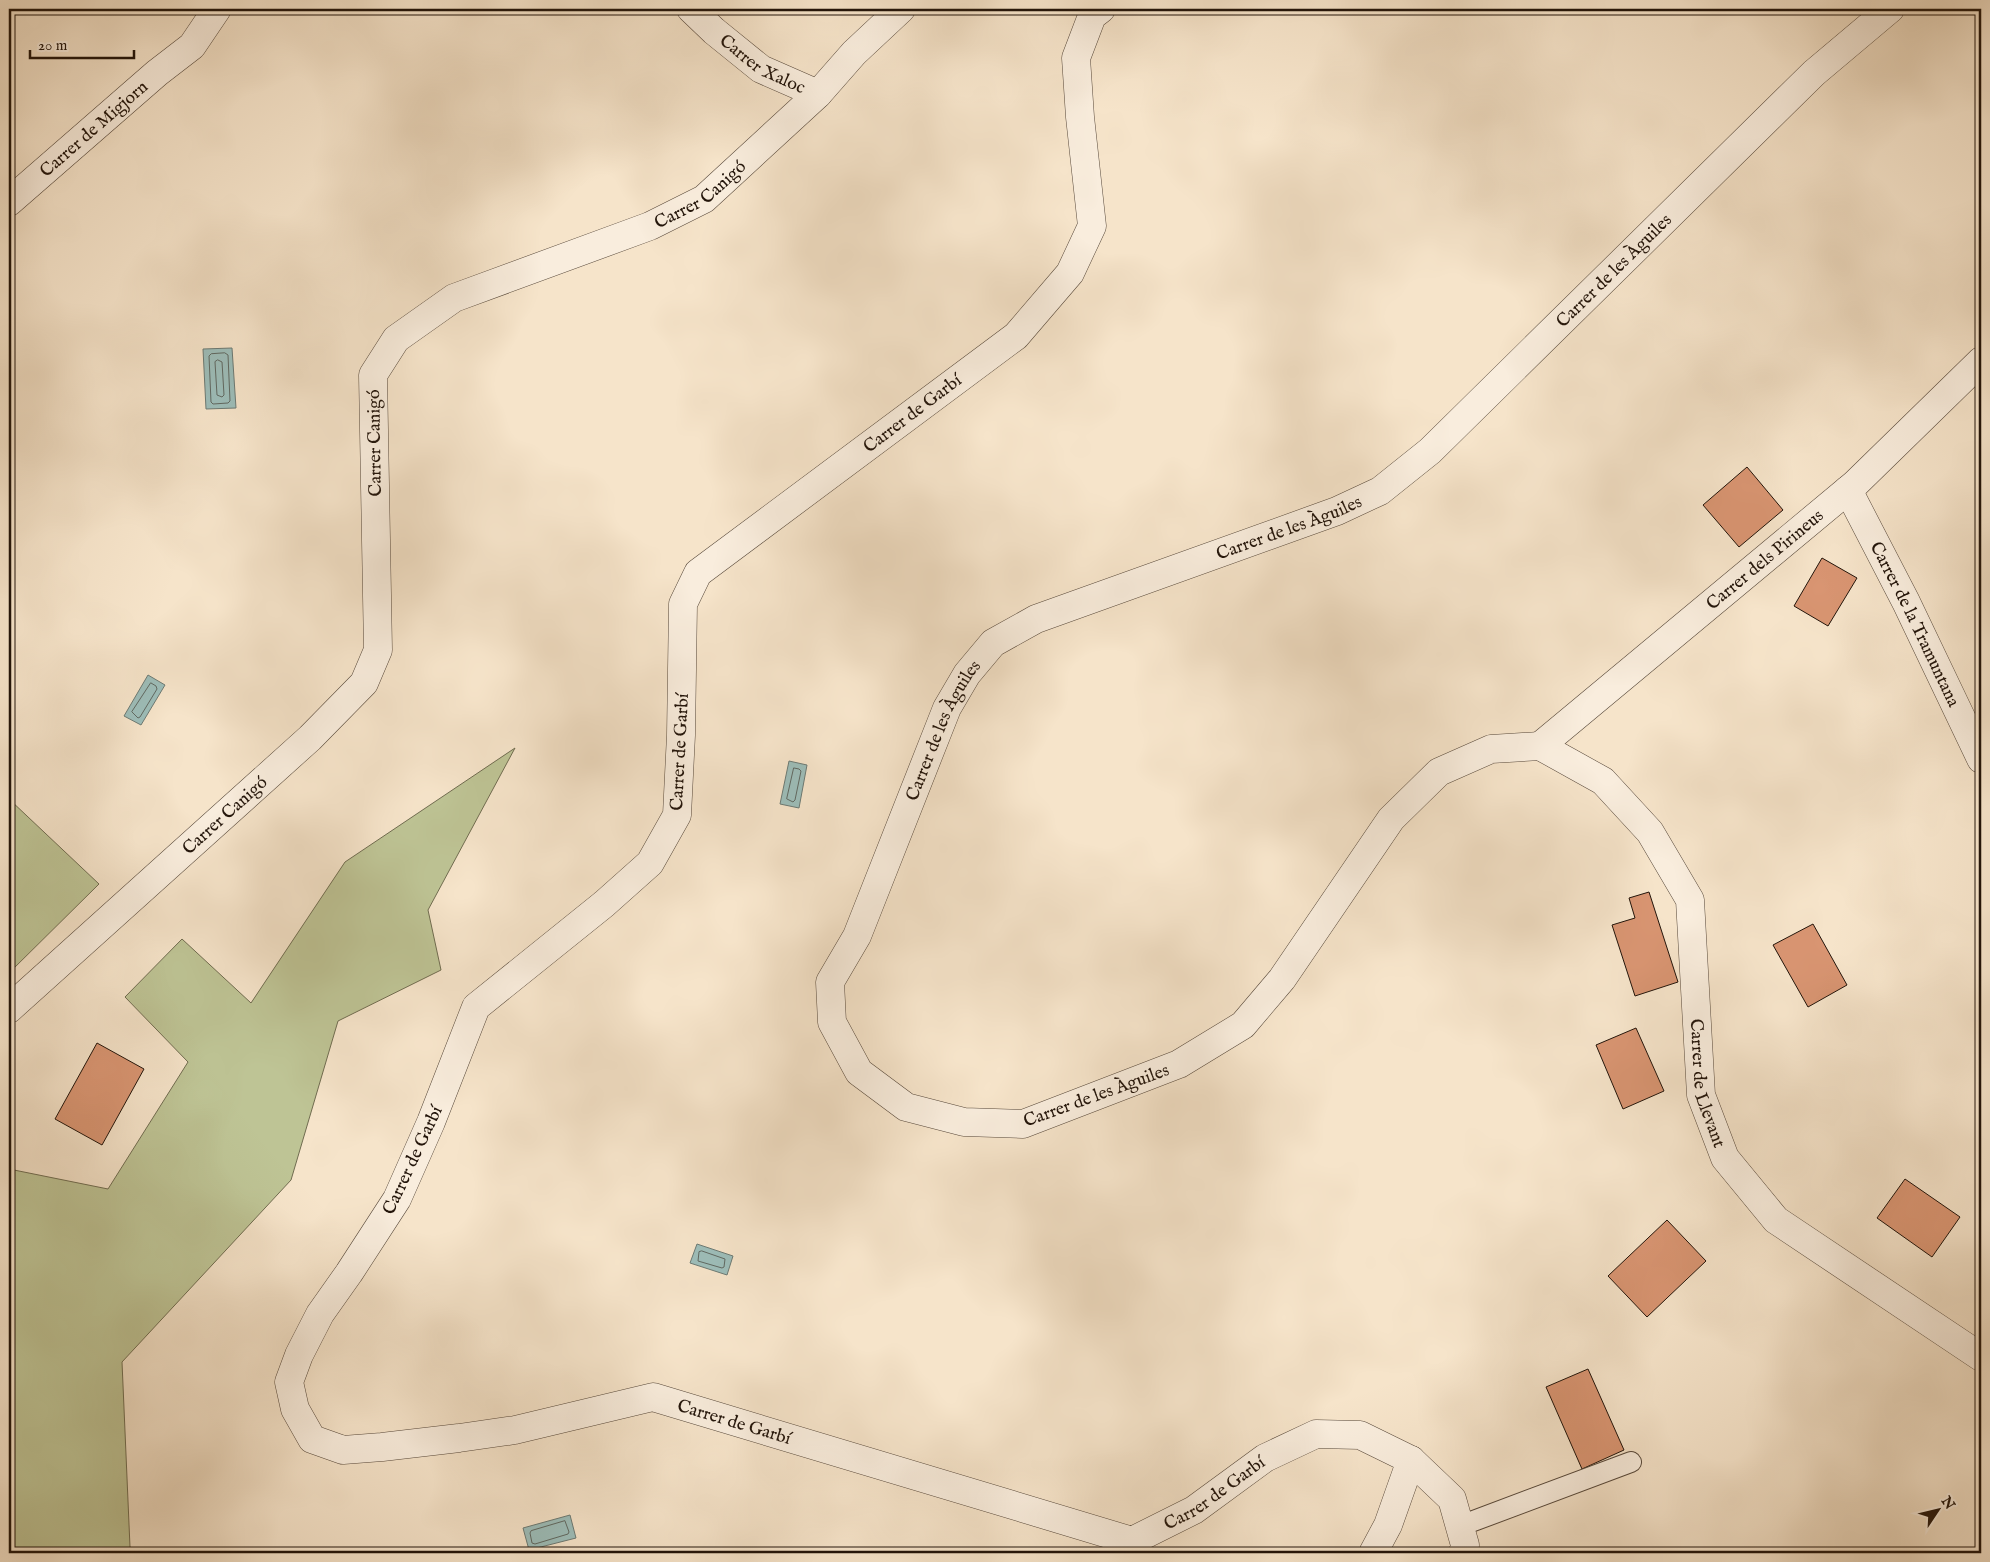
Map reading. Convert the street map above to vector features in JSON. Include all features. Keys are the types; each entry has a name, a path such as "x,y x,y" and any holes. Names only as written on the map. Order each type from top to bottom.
{"street":[{"name":"Carrer de Migjorn","path":"9,202 157,73 192,46 217,9"},
{"name":"Carrer Xaloc","path":"690,9 761,69 818,94"},
{"name":"Carrer Canigó","path":"9,1009 310,738 364,683 378,650 373,375 396,339 454,298 650,226 704,199 818,94 854,53 901,9"},
{"name":"Carrer de Garbí","path":"1101,9 1092,16 1076,58 1080,117 1092,226 1070,273 1016,336 698,573 684,604 678,815 650,863 604,904 476,1007 449,1079 397,1200 320,1314 299,1355 289,1382 295,1409 312,1439 343,1450 382,1447 515,1430 653,1397 1132,1541 1194,1510 1265,1458 1316,1434 1360,1436 1411,1460"},
{"name":"Carrer de les Àguiles","path":"1540,746 1491,749 1439,772 1391,819 1282,978 1242,1025 1179,1064 1023,1124 964,1122 906,1107 859,1072 832,1022 830,982 857,936 947,708 967,674 993,643 1036,619 1337,511 1380,491 1430,451 1814,73 1890,9"},
{"name":"Carrer dels Pirineus","path":"1540,746 1848,490 1981,362"},
{"name":"Carrer de la Tramuntana","path":"1848,490 1906,602 1981,759"},
{"name":"Carrer de Llevant","path":"1540,746 1602,781 1650,832 1690,900 1701,1095 1725,1158 1776,1220 1981,1357"},
{"path":"1373,1553 1388,1525 1411,1460 1452,1499 1465,1545 1463,1553"}],"lane":[{"path":"1460,1526 1631,1462"}],"green space":[{"path":"515,748 428,910 441,970 338,1021 291,1180 122,1362 130,1547 139,1553 9,1553 9,1169 108,1189 188,1062 125,997 182,939 251,1003 345,862"},
{"path":"9,799 99,884 9,973"}],"water":[{"path":"232,348 236,408 206,409 203,349"},
{"path":"148,675 165,685 141,725 124,716"},
{"path":"789,761 807,765 799,808 780,804"},
{"path":"697,1244 733,1256 727,1275 690,1263"},
{"path":"570,1515 576,1538 529,1550 523,1528"}],"building":[{"path":"1747,467 1783,510 1739,547 1703,505"},
{"path":"1822,558 1857,578 1828,626 1794,606"},
{"path":"1649,892 1678,982 1635,996 1612,925 1635,918 1629,898"},
{"path":"1813,924 1847,985 1808,1007 1773,945"},
{"path":"1636,1028 1664,1091 1623,1109 1596,1045"},
{"path":"97,1043 144,1069 102,1145 55,1119"},
{"path":"1905,1179 1960,1217 1932,1257 1877,1218"},
{"path":"1667,1220 1706,1261 1647,1317 1608,1276"},
{"path":"1588,1369 1624,1450 1582,1469 1546,1387"}]}
